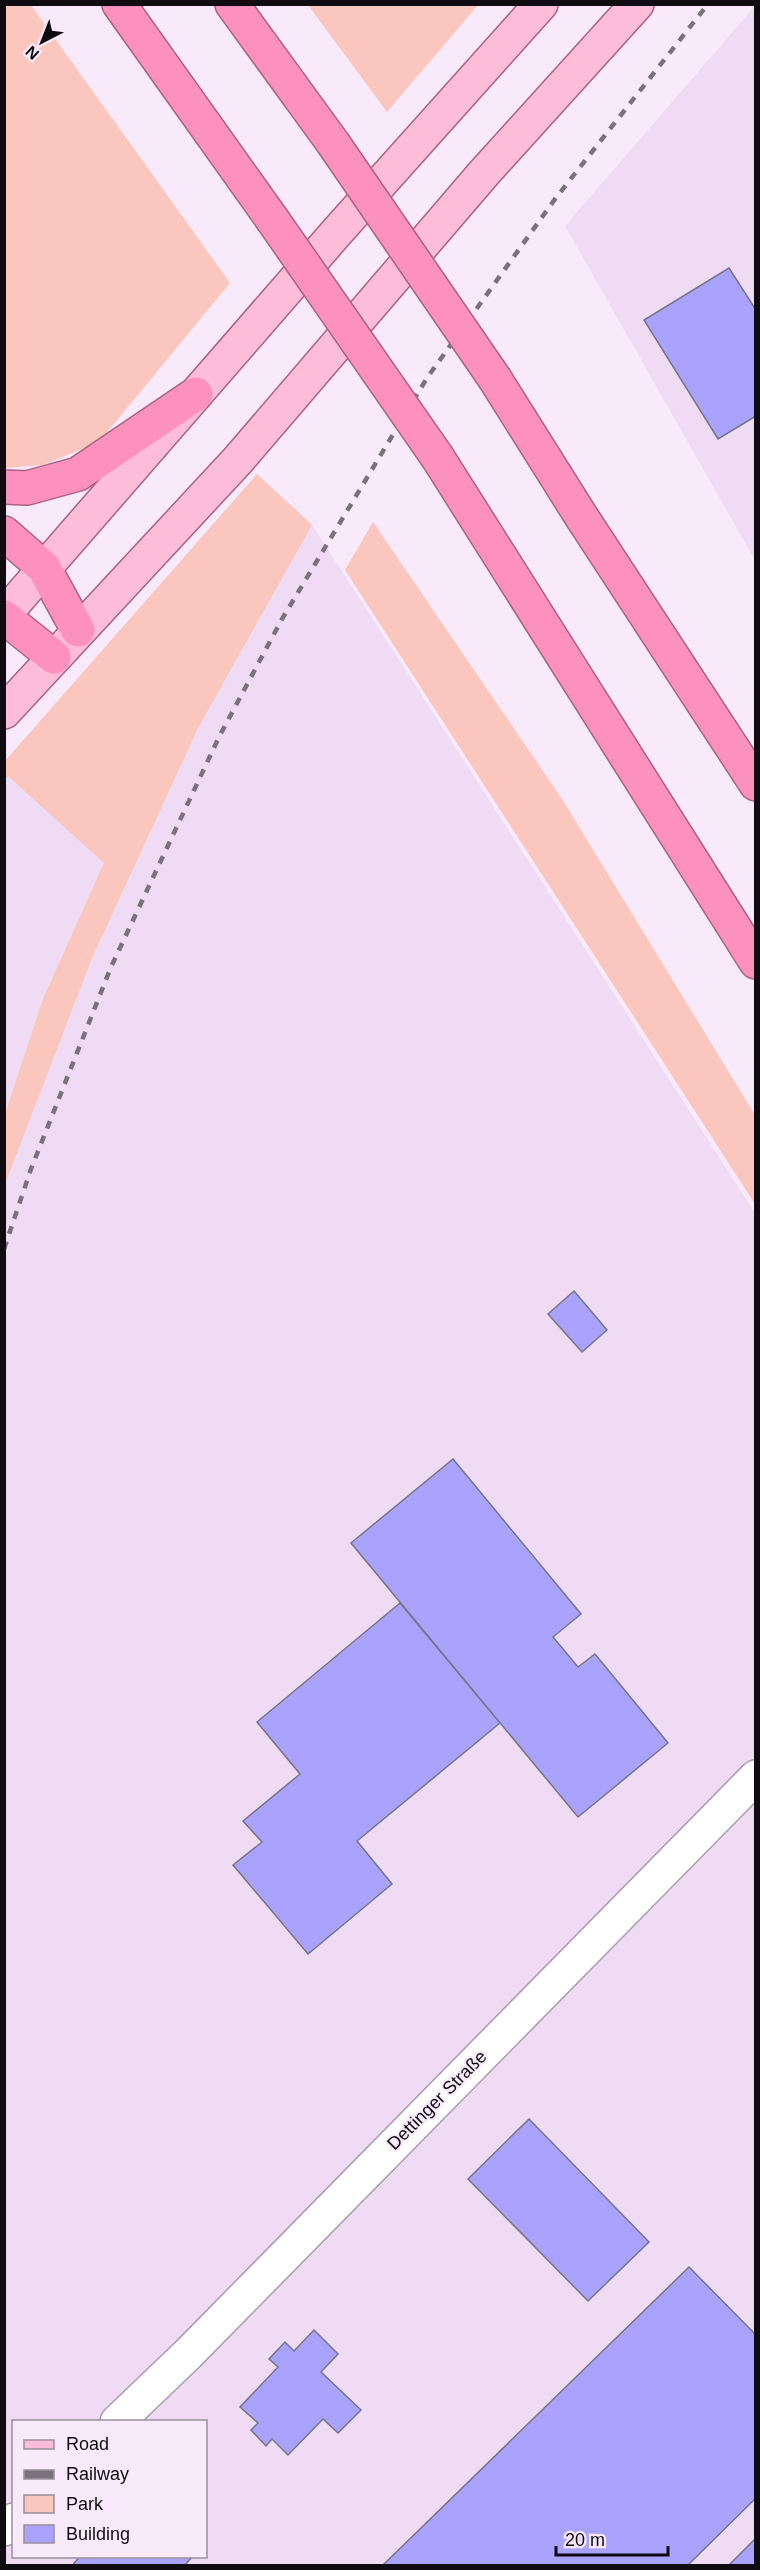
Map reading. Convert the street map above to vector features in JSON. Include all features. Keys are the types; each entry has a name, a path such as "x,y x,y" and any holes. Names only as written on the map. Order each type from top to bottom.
{"highway":[{"path":"120,4 438,458 756,962"},
{"path":"232,4 333,143 495,379 581,516 756,784"},
{"path":"4,487 27,488 78,474 196,394"},
{"path":"4,533 44,568 78,630"},
{"path":"4,616 54,657"}],"main road":[{"path":"4,616 336,233 541,4"},
{"path":"4,712 238,460 484,173 637,4"}],"street":[{"name":"Dettinger Straße","path":"118,2420 188,2354 756,1777"}],"shaded area":[{"path":"755,6 755,560 565,226"},
{"path":"257,474 312,525 755,1213 755,2565 5,2566 5,772"}],"green space":[{"path":"5,5 31,5 230,283 99,442 43,465 5,468"},
{"path":"308,5 478,5 387,112"},
{"path":"257,474 312,525 198,728 92,958 5,1184 5,1114 43,999 104,863 8,776 5,779 5,761"},
{"path":"373,522 562,799 755,1115 755,1204 345,570"}],"building":[{"path":"729,268 756,310 756,416 718,439 644,320"},
{"path":"574,1291 607,1330 582,1352 548,1314"},
{"path":"453,1459 581,1614 553,1637 578,1667 595,1654 668,1743 578,1817 351,1543"},
{"path":"400,1603 500,1723 357,1841 392,1884 308,1954 233,1865 262,1842 243,1821 300,1774 257,1722"},
{"path":"529,2119 649,2242 588,2301 468,2179"},
{"path":"689,2267 756,2335 756,2498 687,2566 382,2566"},
{"path":"314,2330 338,2354 321,2372 361,2410 338,2433 323,2419 288,2455 272,2439 266,2446 251,2430 258,2423 240,2407 278,2367 269,2359 285,2342 294,2351"},
{"path":"756,2538 756,2566 728,2566"},
{"path":"78,2558 191,2558 184,2566 72,2566"}],"railway":[{"path":"4,1249 31,1169 111,967 219,737 282,619 427,378 555,199 708,4"}]}
